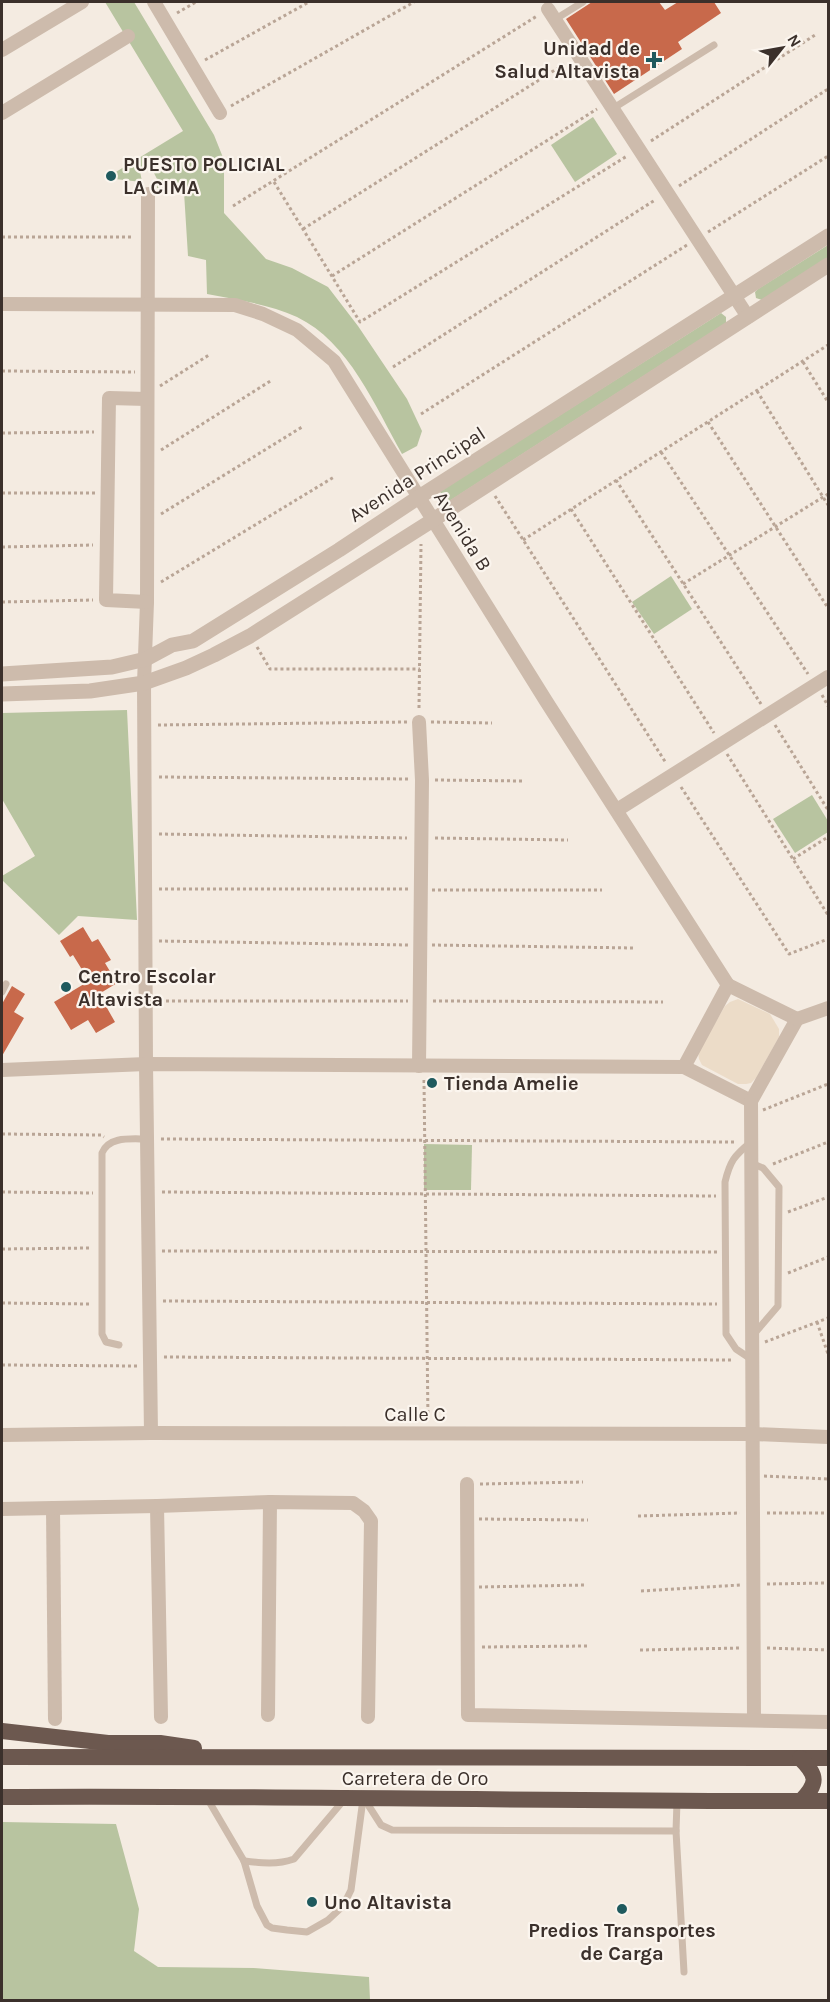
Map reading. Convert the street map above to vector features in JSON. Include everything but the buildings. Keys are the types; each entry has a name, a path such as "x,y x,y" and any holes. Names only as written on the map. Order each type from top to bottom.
{"highway":[{"path":"2,1731 108,1743 160,1743 243,1756"},
{"name":"Carretera de Oro","path":"2,1757 828,1758"},
{"path":"801,1758 814,1773 814,1781 811,1790 801,1801"},
{"name":"Carretera de Oro","path":"2,1797 206,1796 345,1799 828,1801"}],"street":[{"path":"2,50 82,2"},
{"path":"154,2 220,113"},
{"path":"551,14 748,317"},
{"path":"2,113 128,36"},
{"path":"148,194 147,596 144,682 151,1433"},
{"name":"Avenida Principal","path":"2,674 111,667 146,659 165,648 193,641 828,236"},
{"path":"2,694 90,692 144,682 195,664 250,636 828,265"},
{"name":"Avenida B","path":"2,304 235,304 297,330 334,361 419,497 427,524 546,701 728,985"},
{"path":"147,396 108,398 106,600 147,596"},
{"path":"617,810 828,677"},
{"path":"419,722 422,780 421,1066"},
{"path":"684,1067 728,985 797,1019"},
{"path":"754,1720 752,1348 757,1166 751,1142 750,1101 797,1019 828,1008"},
{"path":"2,1070 146,1064 684,1067 750,1101"},
{"name":"Calle C","path":"2,1435 151,1433 754,1434 828,1437"},
{"path":"467,1484 468,1715 828,1722"},
{"path":"268,1716 270,1502"},
{"path":"2,1509 270,1502 353,1503 364,1511 371,1521 368,1717"},
{"path":"157,1506 161,1717"},
{"path":"53,1508 55,1719"}],"lane":[{"path":"551,14 583,2"},
{"path":"610,106 714,45"},
{"path":"2,992 6,984"},
{"path":"119,1345 106,1342 102,1334 102,1153 105,1146 111,1142 147,1139"},
{"path":"751,1142 736,1154 729,1165 725,1182 726,1334 736,1349 752,1348 778,1306 779,1187 757,1166"},
{"path":"206,1796 244,1861 257,1906 267,1924 272,1928 307,1932 343,1906 351,1890 363,1798"},
{"path":"363,1798 381,1826 392,1830 676,1831"},
{"path":"244,1861 275,1863 294,1859 345,1799"},
{"path":"677,1800 676,1831 684,1972"}],"path":[{"path":"165,20 196,2"},
{"path":"192,66 309,2"},
{"path":"220,113 414,2"},
{"path":"233,206 551,14"},
{"path":"274,182 360,322 639,149 815,35"},
{"path":"303,229 578,56"},
{"path":"393,367 828,89"},
{"path":"332,276 610,106"},
{"path":"421,414 828,156"},
{"path":"2,237 147,237"},
{"path":"523,540 828,345"},
{"path":"147,396 209,355"},
{"path":"803,362 828,402"},
{"path":"2,372 147,372"},
{"path":"147,459 272,380"},
{"path":"757,391 828,505"},
{"path":"708,422 828,608"},
{"path":"147,523 302,427"},
{"path":"2,433 108,432"},
{"path":"661,452 815,685"},
{"path":"147,596 334,477"},
{"path":"616,480 828,810"},
{"path":"487,484 789,954 828,939"},
{"path":"2,493 108,492"},
{"path":"683,584 828,494"},
{"path":"571,509 828,915"},
{"path":"419,722 427,524"},
{"path":"2,547 107,545"},
{"path":"2,602 106,600"},
{"path":"250,636 270,669 420,669"},
{"path":"145,725 492,723"},
{"path":"145,777 523,781"},
{"path":"145,833 568,840"},
{"path":"793,859 828,837"},
{"path":"146,889 602,890"},
{"path":"146,941 635,948"},
{"path":"421,1066 428,1434"},
{"path":"750,1116 828,1084"},
{"path":"2,1134 101,1135 111,1142"},
{"path":"147,1139 751,1142"},
{"path":"757,1166 828,1142"},
{"path":"148,1191 725,1196"},
{"path":"2,1192 102,1193"},
{"path":"779,1216 828,1197"},
{"path":"2,1249 102,1248"},
{"path":"148,1251 726,1252"},
{"path":"778,1276 828,1257"},
{"path":"149,1300 726,1304"},
{"path":"2,1303 102,1304"},
{"path":"2,1365 427,1358 752,1348 828,1318"},
{"path":"817,1322 828,1354"},
{"path":"753,1476 828,1479"},
{"path":"467,1484 583,1482"},
{"path":"638,1516 828,1513"},
{"path":"467,1519 588,1520"},
{"path":"641,1591 754,1584 828,1583"},
{"path":"467,1587 585,1585"},
{"path":"468,1648 588,1646"},
{"path":"640,1650 754,1648 828,1650"}],"green space":[{"path":"105,2 134,2 214,135 224,160 224,213 266,259 292,268 328,287 358,326 407,399 422,431 417,446 402,454 359,377 332,342 315,328 297,317 275,309 207,294 206,260 188,256 184,192 157,188 157,179 150,165 140,171 142,182 106,178 183,131"},
{"path":"593,117 617,154 575,182 551,145"},
{"path":"828,245 828,258 762,300 756,298 755,292 758,289"},
{"path":"721,313 726,317 726,323 448,502 442,498 440,491"},
{"path":"671,576 692,609 654,634 632,602"},
{"path":"127,710 137,920 78,916 59,935 2,880 2,876 35,856 2,799 2,713"},
{"path":"812,795 828,821 828,832 795,853 773,819"},
{"path":"424,1144 472,1145 471,1190 424,1190"},
{"path":"2,1822 116,1824 139,1909 134,1951 158,1967 254,1968 369,1977 370,2000 2,2000"}],"shaded area":[{"path":"738,999 770,1014 779,1029 779,1037 756,1078 746,1084 738,1084 702,1065 698,1052 725,1006"}],"place":[{"name":"Unidad de Salud Altavista","path":"654,60"},
{"name":"PUESTO POLICIAL LA CIMA","path":"111,176"},
{"name":"Centro Escolar Altavista","path":"66,987"},
{"name":"Tienda Amelie","path":"432,1083"},
{"name":"Uno Altavista","path":"312,1902"},
{"name":"Predios Transportes de Carga","path":"622,1909"}]}
